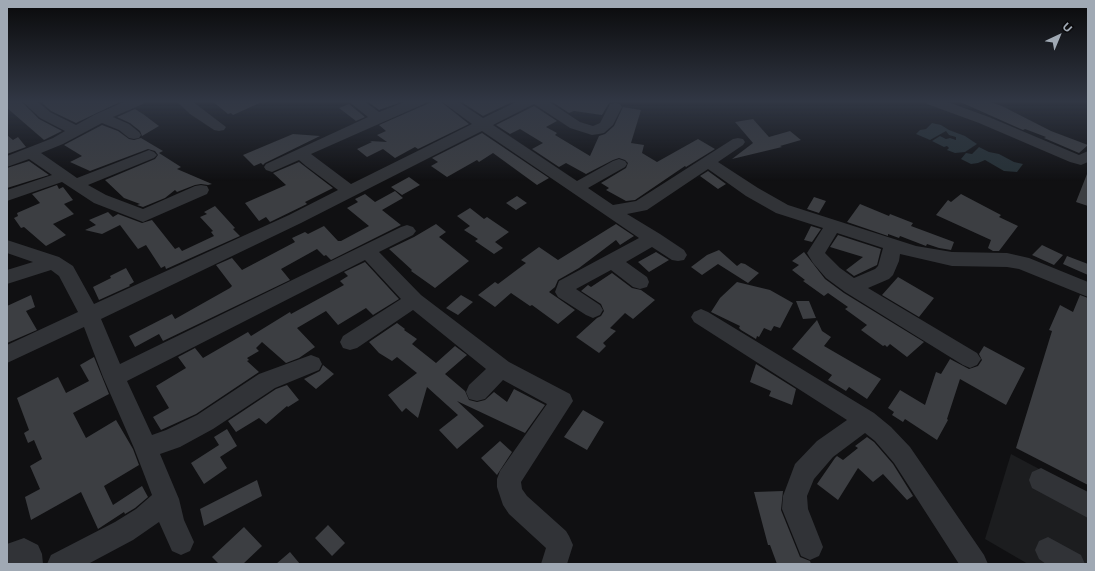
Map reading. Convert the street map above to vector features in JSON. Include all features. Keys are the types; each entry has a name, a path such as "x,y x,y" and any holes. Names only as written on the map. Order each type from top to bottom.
{"street":[{"path":"70,128 76,131"},
{"path":"7,162 31,153 82,128"},
{"path":"125,128 134,135"},
{"path":"272,167 357,128"},
{"path":"7,354 295,219 478,128"},
{"path":"487,128 678,255"},
{"path":"582,128 592,131 603,128"},
{"path":"1002,128 1075,159 1081,160 1088,156"},
{"path":"610,211 645,204 738,142"},
{"path":"31,153 100,199 143,216 201,190"},
{"path":"301,153 311,163 350,191"},
{"path":"7,196 70,180 148,155"},
{"path":"708,162 752,192 782,209 916,252 952,259 1006,260 1023,263 1088,290"},
{"path":"576,188 619,164"},
{"path":"833,226 817,252 817,256 833,273 852,288 970,359"},
{"path":"114,377 407,231"},
{"path":"593,310 565,292 566,286 654,238"},
{"path":"852,288 882,274 886,270 890,261 892,245"},
{"path":"7,246 52,262 66,271 90,315 114,377 146,448 166,499 172,522 181,542"},
{"path":"367,251 414,300 501,368 562,401 509,479 508,487 518,505 558,540 560,545 559,552 554,564"},
{"path":"612,261 640,282"},
{"path":"7,277 52,262"},
{"path":"350,342 414,300"},
{"path":"701,317 866,420 883,434 902,455 975,564"},
{"path":"146,448 172,439 205,422 267,381 311,364"},
{"path":"477,392 501,368"},
{"path":"810,547 795,509 795,496 804,472 825,449 866,420"},
{"path":"1041,480 1088,506"},
{"path":"60,564 124,531 145,518 166,499"},
{"path":"1048,550 1072,564"},
{"path":"7,559 14,554 24,551 29,554 30,564"}],"shaded area":[{"path":"927,128 945,128 965,136 977,144 965,152 955,153 947,150 949,148 947,146 944,147 932,141 940,136 946,139 950,138 956,140 956,137 949,135 946,131 930,140 916,134 920,130"},
{"path":"979,147 989,152 999,154 1014,162 1023,164 1017,172 1004,171 985,160 971,164 961,159 966,153 972,154"},
{"path":"1011,454 1088,495 1088,564 1028,564 985,539"}],"building":[{"path":"30,128 56,128 62,131 44,140"},
{"path":"97,128 109,128 118,131 129,139 134,140 141,138 163,151 159,153 181,167 177,169 212,184 195,185 177,192 175,190 165,198 143,207 137,205 140,204 124,198 105,180 155,159 158,155 155,151 148,149 90,171 70,162 82,156 64,145"},
{"path":"136,128 156,128 142,136 140,131"},
{"path":"382,128 462,128 418,149 415,147 395,158 383,149 367,157 357,149 372,142 370,141 387,142 377,135 386,131"},
{"path":"500,128 547,128 557,133 555,135 590,156 599,136 605,134 612,128 636,128 631,143 644,145 642,153 657,162 698,139 715,149 686,167 685,166 635,200 626,201 606,190 609,188 601,183 626,168 628,163 625,160 619,158 613,160 586,174 566,163 559,167 532,149 543,143 520,129 510,134"},
{"path":"740,128 761,128 769,137 790,131 801,140 780,146 782,147 732,159 753,143"},
{"path":"1018,128 1044,128 1088,145 1079,153 1044,138 1046,137 1025,129 1023,130"},
{"path":"482,133 549,178 537,185 493,153 479,162 477,160 447,177 431,166 438,162 432,158"},
{"path":"293,134 320,136 263,165 261,163 254,166 243,155"},
{"path":"7,135 13,140 18,137 26,147 7,154"},
{"path":"29,161 49,175 7,188 7,168"},
{"path":"299,162 333,188 305,202 307,204 270,222 266,217 259,221 245,203 286,185 273,173"},
{"path":"708,171 726,184 718,189 700,176"},
{"path":"1088,174 1088,206 1076,202"},
{"path":"409,177 420,185 402,195 391,187"},
{"path":"57,185 59,189 63,187 73,200 64,204 74,214 53,224 66,235 46,246 24,227 21,228 14,218 18,216 17,213 40,203 32,194"},
{"path":"395,191 403,198 382,210 401,225 331,260 317,249 281,269 290,280 163,341 159,334 135,347 129,336 172,314 175,319 232,286 216,265 232,258 242,270 295,242 292,238 305,232 308,234 324,226 338,241 341,241 369,226 347,208 358,202 355,199 365,194 375,202"},
{"path":"961,194 1001,215 999,217 1018,226 999,251 993,251 988,248 991,240 936,215 948,200 951,202"},
{"path":"517,196 527,203 516,210 506,203"},
{"path":"814,197 826,201 819,213 807,209"},
{"path":"860,204 889,216 890,214 913,223 911,226 954,242 951,250 927,244 926,246 900,236 899,238 888,234 888,236 847,222"},
{"path":"215,206 235,228 233,229 240,236 166,269 165,266 161,268 146,245 138,249 120,225 102,234 85,230 96,225 89,220 108,212 113,217 118,214 142,223 152,220 175,249 179,247 182,251 214,236 211,232 213,231 200,217 207,214 204,212"},
{"path":"470,208 484,219 487,217 509,232 495,242 503,248 494,254 475,241 478,239 464,230 470,226 457,216"},
{"path":"436,224 446,232 439,237 469,261 435,288 411,271 412,270 389,249"},
{"path":"616,224 634,236 620,245 616,240 579,268 558,280 555,287 549,292 575,310 558,324 532,305 530,306 511,293 495,307 478,295 495,282 498,284 526,263 521,260 539,247 558,260"},
{"path":"811,226 821,229 812,242 804,240"},
{"path":"838,235 881,249 877,265 854,276 846,270 863,257 830,247"},
{"path":"1042,245 1063,255 1054,265 1032,255"},
{"path":"719,250 737,266 741,263 745,264 759,273 748,283 718,264 702,275 691,267 707,255"},
{"path":"656,252 669,260 649,272 638,262"},
{"path":"804,252 825,279 844,293 924,342 907,357 890,344 887,347 885,345 883,346 861,330 867,325 845,309 848,307 828,293 824,296 803,281 805,280 792,270 799,265 792,261"},
{"path":"1067,256 1088,264 1088,275 1063,264"},
{"path":"365,262 399,299 373,315 366,308 338,325 326,311 297,328 315,347 299,358 286,363 262,342 256,348 259,351 247,358 249,360 247,361 259,372 196,414 161,430 153,417 169,408 156,386 186,368 178,357 195,348 203,358 248,332 251,336 290,312 291,314 344,285 340,281 348,276 344,272"},
{"path":"126,268 134,282 129,285 130,286 99,300 93,287"},
{"path":"612,273 632,288 641,290 655,300 633,319 625,313 610,328 616,331 603,343 606,346 599,353 576,337 601,316 604,311 601,304 581,291 588,285 591,287"},
{"path":"898,277 934,298 919,317 882,295"},
{"path":"737,282 770,290 793,303 780,328 774,326 771,331 764,328 759,337 757,336 756,339 741,330 739,328 740,326 711,312 720,298"},
{"path":"31,295 35,307 26,311 37,330 7,343 7,306"},
{"path":"461,295 473,302 458,315 446,308"},
{"path":"1080,295 1088,298 1088,485 1016,448 1052,331 1049,330 1060,305 1073,312"},
{"path":"796,301 809,301 816,318 803,319"},
{"path":"817,320 822,331 831,337 824,346 881,379 867,399 849,387 846,391 828,380 832,375 792,349"},
{"path":"397,323 417,339 412,344 436,363 455,346 467,355 445,374 465,391 469,400 477,402 485,400 494,392 507,402 514,389 545,405 525,433 457,401 484,426 457,449 439,430 458,415 427,387 418,418 406,408 402,412 388,395 417,373 397,357 392,361 379,353 369,342"},
{"path":"984,346 1025,368 1006,405 960,379 947,419 948,420 937,440 905,419 903,422 892,415 894,412 888,408 900,390 925,405 936,372 941,374 950,359 969,369 978,366 982,360 979,354"},
{"path":"94,357 109,394 73,413 86,438 116,420 133,449 139,465 104,486 113,505 142,486 148,497 135,508 125,514 124,512 98,529 81,492 31,520 25,497 40,489 30,466 42,459 34,440 28,443 24,433 29,430 17,398 58,377 66,393 89,381 80,365"},
{"path":"756,364 796,389 792,405 769,396 771,391 750,382"},
{"path":"323,365 334,374 316,389 304,379 320,371"},
{"path":"287,385 299,400 288,407 287,406 266,424 259,418 236,432 228,421 276,389"},
{"path":"583,410 604,422 587,450 564,437"},
{"path":"227,429 237,446 220,457 227,468 204,484 191,463 219,445 214,437"},
{"path":"867,437 874,442 893,464 913,496 907,500 883,474 873,482 858,468 838,500 817,484 837,456 843,460 858,448 855,446"},
{"path":"500,441 512,452 497,475 481,458"},
{"path":"257,480 262,496 204,526 200,509"},
{"path":"783,491 781,510 800,557 810,561 811,564 777,564 770,545 768,545 754,492"},
{"path":"328,525 345,543 332,556 315,538"},
{"path":"244,527 262,546 243,564 219,564 212,557"},
{"path":"290,552 300,564 276,564"}]}
